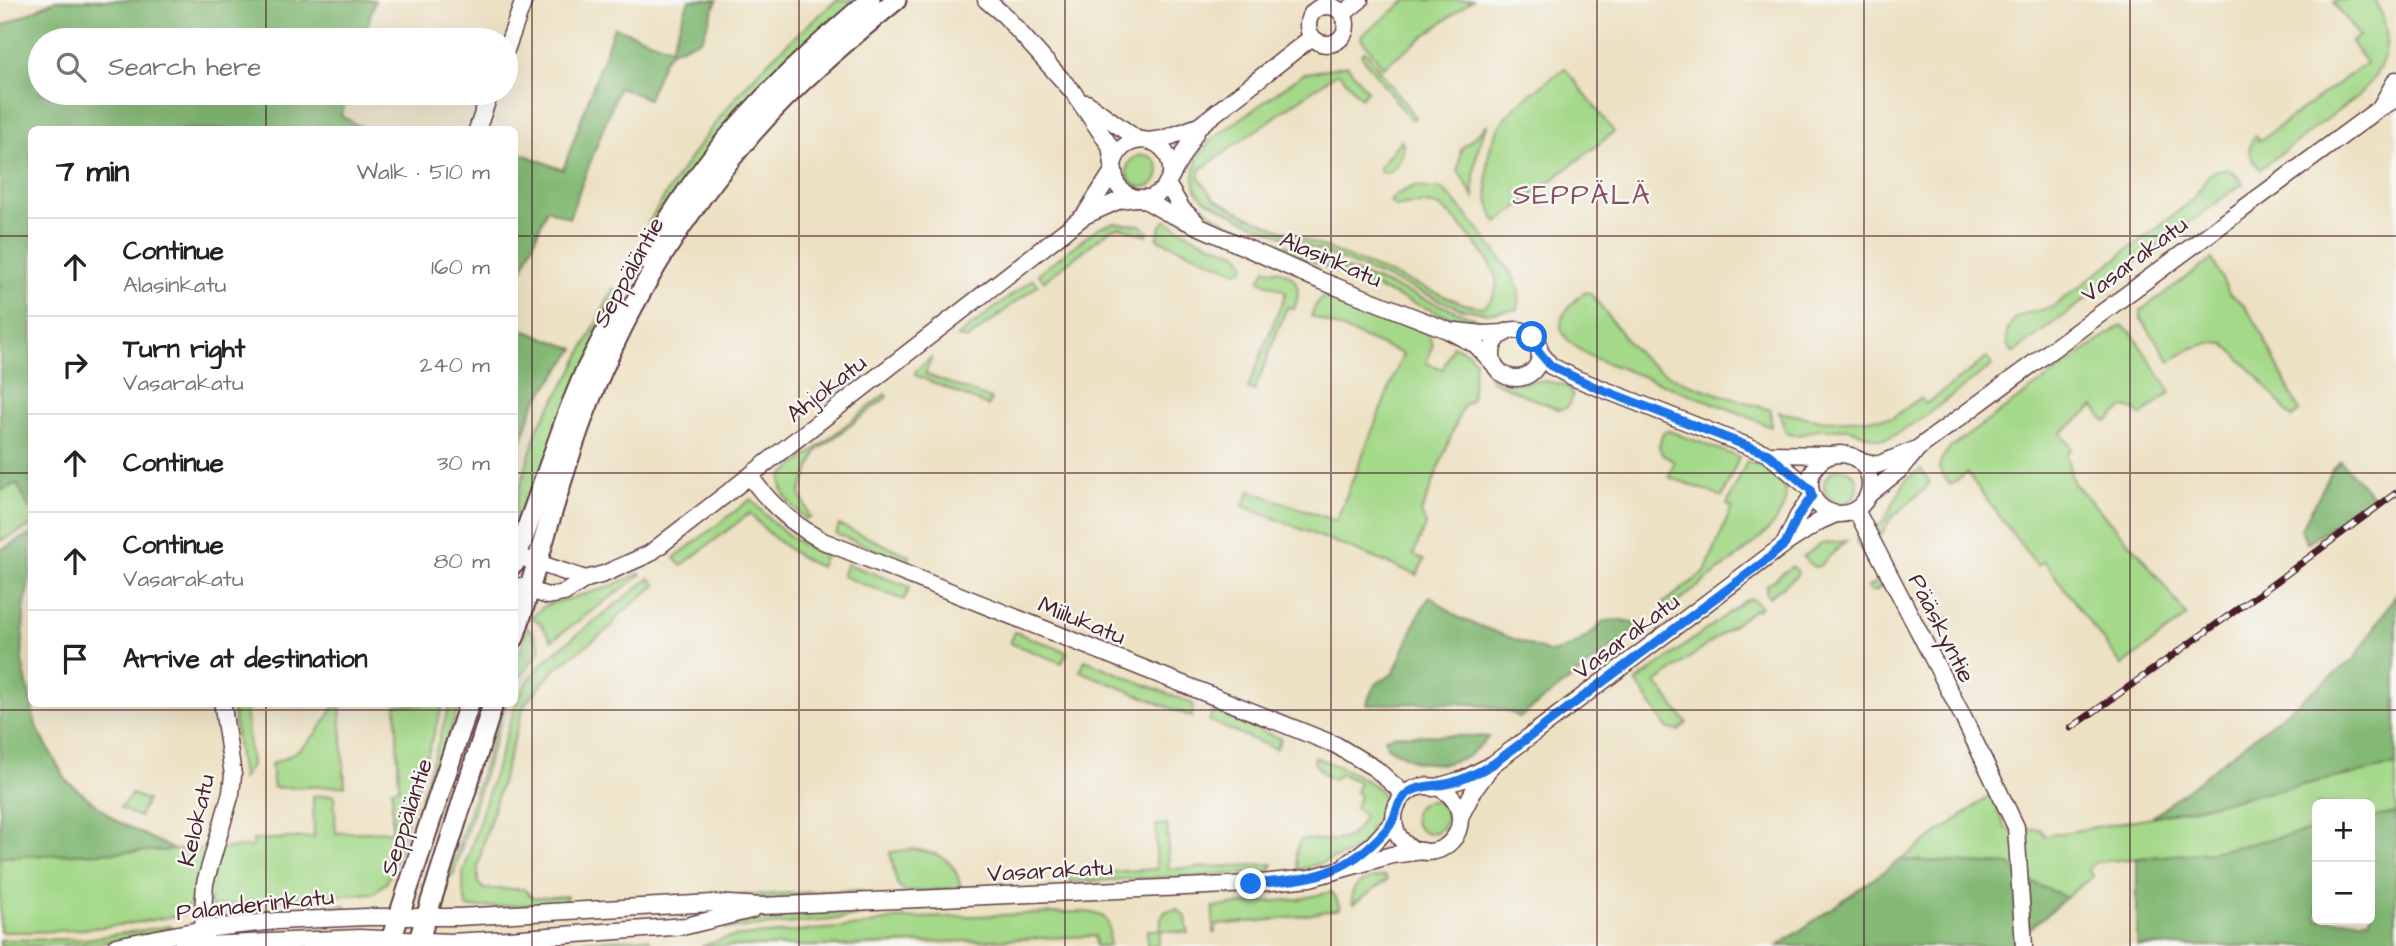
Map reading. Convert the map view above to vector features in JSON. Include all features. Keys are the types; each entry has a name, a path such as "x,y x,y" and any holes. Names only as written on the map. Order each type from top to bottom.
{"main road":[{"name":"Seppäläntie","path":"518,554 585,372 634,276 668,220 689,187 741,122 827,37 870,0"},
{"name":"Seppäläntie","path":"518,613 522,588 537,562 583,419 624,323 660,257 709,186 786,97 896,0"},
{"name":"Seppäläntie","path":"390,943 468,707"},
{"name":"Seppäläntie","path":"417,944 493,707"}],"street":[{"path":"514,28 524,0"},
{"path":"986,0 1005,16 1073,92 1110,146 1119,188 1139,198 1157,195 1169,181 1199,126"},
{"path":"998,0 1005,16"},
{"path":"1343,14 1360,0"},
{"path":"1324,6 1335,7 1343,14 1345,33 1339,40 1322,44 1311,37 1307,27 1314,10 1324,6"},
{"path":"1113,168 1115,158 1124,146 1163,139 1199,126 1311,37"},
{"name":"Vasarakatu","path":"2379,108 2396,80"},
{"path":"1073,92 1143,141 1166,152 1171,164 1169,181"},
{"name":"Vasarakatu","path":"1858,460 1870,464 1885,463 1917,449 2228,218 2379,108 2396,100"},
{"path":"479,126 486,105"},
{"name":"Ahjokatu","path":"1084,216 1113,168"},
{"name":"Alasinkatu","path":"1169,181 1182,209 1200,226"},
{"name":"Ahjokatu","path":"522,588 548,596 564,593 586,579 604,575 649,554 1084,216 1120,200 1139,198"},
{"name":"Alasinkatu","path":"1139,198 1314,278 1447,330 1476,345 1493,363"},
{"name":"Alasinkatu","path":"1447,330 1483,334 1505,333"},
{"path":"1525,377 1536,367 1539,352 1537,343 1527,333 1505,333 1493,346 1493,363 1506,377 1515,379 1545,375 1577,379"},
{"path":"1539,352 1551,366 1577,379 1768,454 1845,454 1858,460 1868,472 1868,495 1856,510 1836,514 1822,509 1811,493 1768,454"},
{"name":"Vasarakatu","path":"1868,495 1902,468 1917,449"},
{"path":"1811,493 1814,468 1830,455"},
{"name":"Miilukatu","path":"750,477 789,520 822,541 1336,745 1377,769 1405,795"},
{"name":"Vasarakatu","path":"1785,544 1811,493"},
{"name":"Pääskyntie","path":"1856,510 2016,827 2024,946"},
{"name":"Vasarakatu","path":"1433,788 1464,779 1493,764 1785,544 1836,514"},
{"path":"518,560 537,562 586,579"},
{"name":"Kelokatu","path":"205,937 205,883 233,775 223,707"},
{"name":"Vasarakatu","path":"1460,817 1474,790 1493,764"},
{"path":"1417,788 1433,788 1449,795 1455,801 1460,826 1451,842 1438,850 1422,851 1406,844 1398,836 1394,821 1398,804 1405,795 1417,788"},
{"name":"Vasarakatu","path":"1339,869 1373,844 1394,821"},
{"name":"Vasarakatu","path":"399,917 713,903 762,906 1251,884 1310,878 1392,855 1422,851"},
{"name":"Vasarakatu","path":"390,943 508,939 686,926 762,906"},
{"name":"Palanderinkatu","path":"182,946 205,937 277,921 399,917"},
{"name":"Palanderinkatu","path":"116,946 205,937 359,938 390,943"},
{"path":"490,946 508,939"}],"green space":[{"path":"56,0 375,0 367,28 28,28 28,105 344,105 341,116 359,126 28,126 28,506 17,483 0,491 0,27"},
{"path":"689,0 717,0 702,39 671,51 664,60 648,99 619,87 569,218 547,209 518,282 518,152 563,170 614,27 671,48"},
{"path":"837,0 865,0 657,222 649,225 687,162 730,104 771,59"},
{"path":"1407,0 1472,0 1383,67 1361,38 1362,35"},
{"path":"2375,0 2385,27 2385,52 2381,64 2357,97 2260,169 2250,153 2250,145 2255,136 2259,141 2366,63 2351,42 2359,36 2333,2"},
{"path":"1365,51 1415,118 1410,119 1361,55"},
{"path":"1347,65 1367,91 1361,98 1337,73 1201,169 1199,178 1215,199 1247,216 1464,304 1483,307 1495,293 1495,274 1487,258 1462,227 1439,207 1417,204 1396,207 1390,202 1394,196 1414,186 1439,188 1469,218 1505,265 1518,287 1518,309 1488,313 1462,309 1244,220 1204,199 1196,190 1194,177 1197,158 1211,140 1303,74"},
{"path":"1565,68 1614,132 1497,223 1487,188 1493,139 1510,112"},
{"path":"1488,124 1476,159 1474,197 1458,171 1461,149"},
{"path":"1401,140 1403,149 1399,163 1388,173 1381,172 1381,165"},
{"path":"1143,155 1154,160 1159,171 1154,182 1143,187 1132,182 1127,171 1132,160"},
{"path":"2227,169 2243,183 2013,353 2007,344 2007,331 2014,319 2053,307 2193,200 2209,175 2217,170"},
{"path":"1193,198 1230,224 1479,320 1479,325 1441,314 1204,218 1185,202"},
{"path":"1166,220 1196,238 1239,254 1245,264 1243,269 1237,272 1157,239"},
{"path":"1113,223 1140,225 1148,232 1147,235 1119,227 1110,230 1044,281 1038,274 1098,228"},
{"path":"2212,259 2229,293 2243,304 2257,324 2300,412 2292,418 2259,378 2225,344 2209,343 2193,348 2170,361 2141,319 2141,310"},
{"path":"1266,269 1284,272 1290,276 1298,292 1294,309 1287,307 1254,391 1248,388 1286,292 1259,280"},
{"path":"1033,279 1038,285 968,339 957,337"},
{"path":"613,289 617,290 518,540 518,494 538,427 572,372"},
{"path":"1585,292 1590,293 1628,342 1653,366 1702,389 1771,410 1771,427 1581,351 1571,343 1561,328 1565,312"},
{"path":"1333,294 1427,332 1433,344 1426,363 1443,369 1453,345 1469,353 1475,361 1471,400 1463,406 1421,513 1426,525 1413,555 1424,560 1417,575 1243,506 1250,491 1336,521 1403,354 1311,316 1319,301"},
{"path":"2121,325 2131,332 2171,392 2141,416 2135,410 2125,407 2106,422 2094,407 2061,433 2072,448 2066,455 2073,482 2140,554 2187,616 2122,666 2044,561 2037,566 1967,473 1950,485 1939,469 1941,460 1950,448"},
{"path":"518,328 575,349 534,404 518,452"},
{"path":"932,357 925,374 991,399 988,406 915,375 916,370"},
{"path":"1987,358 1993,365 1922,418 1888,439 1877,439 1850,429 1817,429 1794,435 1786,433 1779,412 1825,421 1892,418 1920,398 1926,404"},
{"path":"1483,360 1498,378 1506,382 1543,381 1567,386 1573,396 1571,402 1558,409 1491,381"},
{"path":"885,394 887,397 817,451 800,493 810,517 806,519 784,495 782,476"},
{"path":"1669,431 1739,457 1722,497 1669,477 1674,462 1662,454 1659,446 1663,432"},
{"path":"1747,461 1776,474 1784,488 1785,502 1779,516 1769,529 1741,554 1666,611 1661,605 1705,572 1732,507 1727,505"},
{"path":"2340,461 2374,497 2307,543 2301,529"},
{"path":"1841,469 1853,474 1858,486 1853,498 1841,503 1829,498 1824,486 1829,474"},
{"path":"1921,469 1929,481 1928,486 1890,519 1881,536 1876,527 1884,521 1906,480"},
{"path":"17,483 28,506 28,527 0,541 0,491"},
{"path":"751,499 784,532 825,555 820,567 782,544 750,513 681,566 674,558"},
{"path":"839,525 910,556 907,562 836,534"},
{"path":"28,536 28,588 22,661 28,689 28,707 32,707 36,726 66,780 115,820 174,850 0,857 0,550"},
{"path":"1857,539 1885,582 1876,591 1871,591 1868,587 1878,582"},
{"path":"1846,541 1819,566 1814,567 1803,557 1821,544"},
{"path":"847,564 910,587 904,600 842,576"},
{"path":"1792,566 1798,572 1796,576 1769,597 1766,593 1767,585"},
{"path":"640,573 641,575 552,640 540,623 531,617 546,605 607,588"},
{"path":"650,578 656,585 618,616 611,627 556,668 524,705 483,845 478,883 484,889 524,889 533,898 567,896 564,903 467,908 463,873 515,707 518,707 518,700 525,686 537,669"},
{"path":"2396,594 2396,765 2152,817 2355,658"},
{"path":"1430,596 1459,618 1551,653 1580,641 1604,621 1622,620 1643,625 1520,717 1503,710 1465,704 1367,705 1376,685 1393,674 1419,614"},
{"path":"1751,599 1761,607 1656,683 1687,723 1679,731 1668,729 1636,682 1746,600"},
{"path":"527,628 532,631 541,649 518,680 518,657"},
{"path":"1015,632 1067,652 1062,663 1010,643"},
{"path":"1085,660 1193,704 1192,717 1080,671"},
{"path":"232,707 245,707 251,765 242,779"},
{"path":"334,707 340,707 345,786 274,788 271,764 292,754 308,742"},
{"path":"396,707 442,707 395,863 387,882 374,893 254,901 211,907 210,899 189,905 184,914 138,922 69,930 0,932 0,857 253,847 253,840 314,837 313,796 334,795 336,833 392,831 392,789 399,788"},
{"path":"449,707 459,707 432,779 402,880 397,877"},
{"path":"502,707 505,707 453,876 449,876"},
{"path":"1213,711 1281,739 1276,749 1209,721"},
{"path":"1396,735 1489,737 1467,757 1444,764 1416,762 1387,747 1385,738"},
{"path":"1315,757 1366,780 1382,794 1385,805 1380,817 1369,830 1371,837 1348,854 1299,870 1297,849 1303,839 1332,840 1347,837 1360,825 1364,815 1355,808 1360,795 1356,792 1359,782 1341,774 1333,780 1322,773 1314,762"},
{"path":"2396,765 2396,813 2375,817 2375,799 2312,799 2312,830 2212,852 2096,862 2088,870 2093,876 2066,897 2025,880 2011,865 1901,860 1992,794 2006,829 2041,829 2045,836 2152,817"},
{"path":"132,794 147,800 139,817 120,808"},
{"path":"1430,801 1441,806 1446,817 1441,828 1430,833 1419,828 1414,817 1419,806"},
{"path":"2396,813 2396,946 2137,946 2137,858 2212,852 2312,830 2312,925 2375,925 2375,817"},
{"path":"1156,825 1167,825 1169,869 1273,864 1269,872 1070,882 1067,875 1156,869"},
{"path":"914,849 940,856 951,864 961,888 904,892 897,884 890,852"},
{"path":"1900,860 2011,865 2025,880 2067,897 2015,941 2015,946 1778,946"},
{"path":"1385,876 1387,880 1353,904 1353,891 1356,886 1366,880"},
{"path":"862,890 862,894 722,901 721,896"},
{"path":"1331,892 1340,909 1281,919 1216,925 1213,933 1213,907 1299,899"},
{"path":"345,905 347,910 222,918 228,911"},
{"path":"1177,909 1186,917 1188,933 1161,930 1158,946 1147,946 1147,930 1160,930 1161,918 1166,911"},
{"path":"861,911 863,915 831,920 725,929 724,926 773,917"},
{"path":"1082,912 1098,914 1106,920 1109,946 1096,946 1095,936 841,946 702,946 730,937 861,926 894,919"},
{"path":"170,926 173,928 110,942 0,946 0,940 85,939"},
{"path":"648,938 651,943 514,946 524,944"}],"railway":[{"path":"2071,728 2396,493"}],"district":[{"name":"SEPPÄLÄ","path":"1582,194"}],"route":[{"path":"1251,884 1310,878 1339,869 1381,836 1394,821 1398,804 1411,790 1452,783 1493,764 1769,558 1785,544 1798,516 1812,496 1810,489 1768,454 1595,387 1551,366 1539,352 1532,337"}]}
